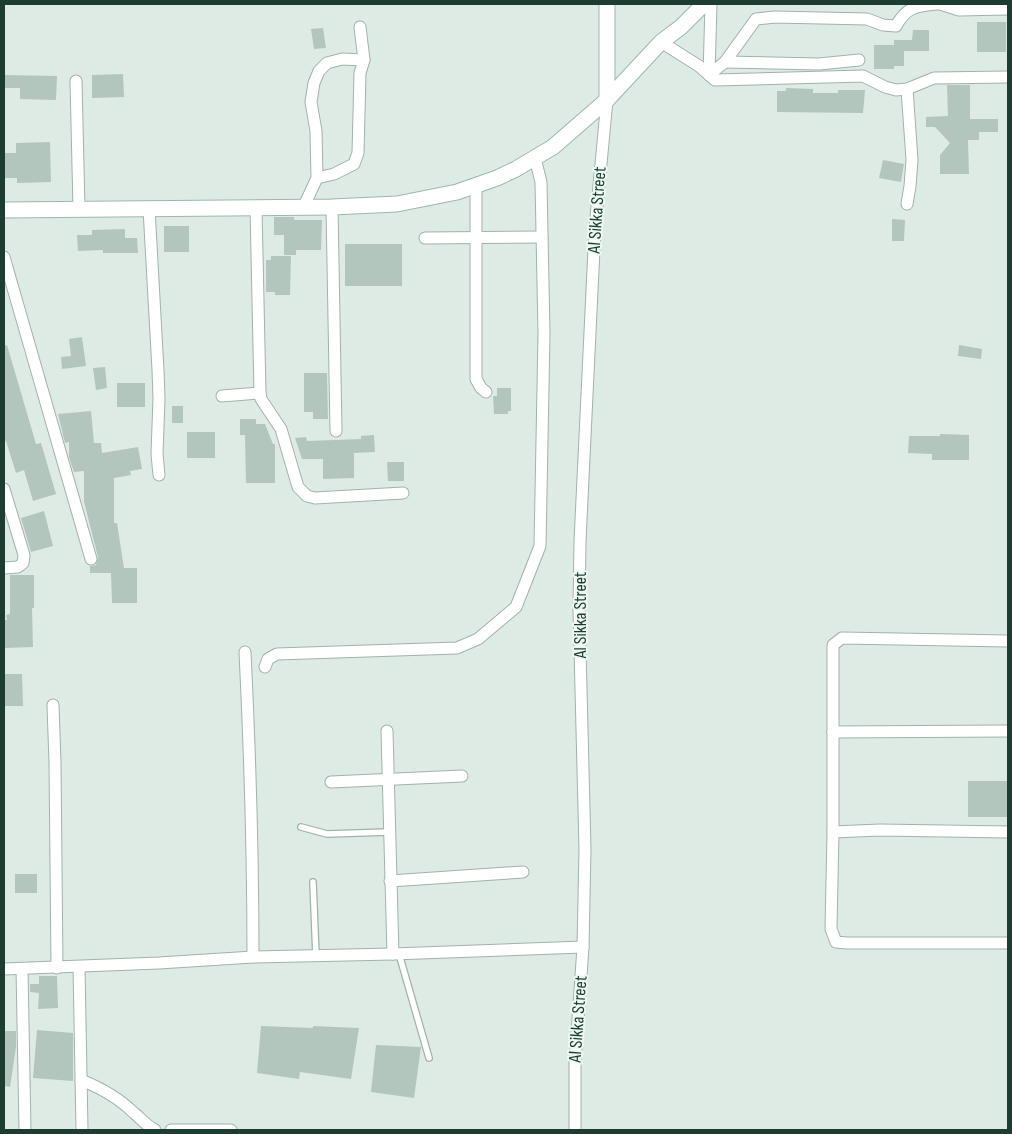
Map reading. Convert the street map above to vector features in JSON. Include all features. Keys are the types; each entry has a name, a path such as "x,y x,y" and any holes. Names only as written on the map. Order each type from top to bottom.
{"main road":[{"path":"607,4 607,100"},
{"path":"4,210 332,207 411,202 476,186 503,175 535,158 569,134 607,100 662,42 681,27 704,4"}],"street":[{"path":"709,75 711,4"},
{"path":"709,75 725,62 756,19 775,17 867,19 883,25 896,26 901,17 914,5 942,4 959,10 1008,9"},
{"path":"317,178 334,174 354,164 358,153 360,73 364,60 360,27"},
{"path":"662,42 715,80 863,76 884,87 896,90 907,89 934,78 1008,77"},
{"path":"303,208 317,178 316,131 311,102 314,83 319,71 327,63 342,59 364,60"},
{"path":"725,62 819,64 859,60"},
{"path":"76,80 78,210"},
{"path":"907,89 912,160 907,204"},
{"name":"Al Sikka Street","path":"575,1130 575,1063 583,947 585,849 580,635 580,541 595,228 607,100"},
{"path":"265,667 268,658 277,654 457,648 478,639 516,607 540,546 544,334 541,182 535,158"},
{"path":"476,186 476,379 481,388 486,392"},
{"path":"332,207 336,431"},
{"path":"256,208 260,393 261,399 281,429 298,487 307,496 315,498 403,493"},
{"path":"149,209 158,370 157,454 159,475"},
{"path":"425,238 542,237"},
{"path":"4,257 91,559"},
{"path":"222,396 260,393"},
{"path":"4,490 24,555 23,563 18,567 4,568"},
{"path":"1008,641 842,638 833,645 831,929 836,942 847,943 1008,943"},
{"path":"244,652 252,850 253,957"},
{"path":"53,705 57,968"},
{"path":"386,731 390,881 396,954"},
{"path":"833,732 1008,731"},
{"path":"331,782 462,776"},
{"path":"833,832 880,830 1008,832"},
{"path":"390,881 523,872"},
{"path":"4,969 57,968 253,957 583,947"},
{"path":"79,966 82,1130"},
{"path":"22,969 25,1130"},
{"path":"81,1080 103,1089 135,1113 144,1124 155,1130"},
{"path":"171,1130 231,1130"}],"lane":[{"path":"301,827 326,834 389,832"},
{"path":"313,882 316,956"},
{"path":"396,954 429,1058"}],"building":[{"path":"977,22 1006,22 1006,52 977,52"},
{"path":"323,28 326,48 314,49 311,29"},
{"path":"913,30 929,30 929,51 904,51 904,66 894,66 894,69 874,69 874,45 894,45 894,40 912,40"},
{"path":"123,74 124,97 92,98 92,75"},
{"path":"4,75 57,76 56,100 20,99 20,88 4,88"},
{"path":"947,85 970,85 970,119 998,119 998,132 979,132 979,140 968,140 969,174 940,174 940,155 950,143 935,127 926,127 926,117 948,116"},
{"path":"786,88 813,89 813,93 838,93 838,90 865,90 863,113 777,112 777,91 786,91"},
{"path":"50,142 51,182 17,183 17,178 4,178 4,153 16,153 16,143"},
{"path":"883,160 904,164 901,182 879,178"},
{"path":"274,217 294,217 294,220 322,220 321,250 296,250 296,255 284,255 284,235 274,235"},
{"path":"892,219 905,220 904,241 892,241"},
{"path":"164,226 189,226 189,252 164,252"},
{"path":"125,229 125,238 137,238 138,253 103,253 103,250 78,251 77,235 92,235 92,230"},
{"path":"345,244 402,244 402,286 345,286"},
{"path":"271,256 291,256 290,295 275,295 275,292 266,292 266,260 271,260"},
{"path":"82,337 86,366 62,369 61,357 71,356 69,339"},
{"path":"7,345 36,444 41,443 56,494 33,501 24,470 16,473 6,441 4,441 4,346"},
{"path":"959,345 982,349 981,359 958,356"},
{"path":"105,367 107,388 96,390 93,368"},
{"path":"304,373 327,373 328,419 313,419 313,412 304,412"},
{"path":"117,383 145,383 145,407 117,407"},
{"path":"497,388 511,388 511,411 508,411 508,414 494,414 493,396 497,396"},
{"path":"172,406 183,406 183,423 172,423"},
{"path":"91,411 94,443 101,443 102,453 138,447 142,469 130,471 131,475 114,478 114,523 117,523 124,568 137,568 137,603 112,603 111,573 90,573 90,566 96,565 98,557 84,502 84,471 74,472 69,457 69,442 65,443 58,414"},
{"path":"240,419 256,419 256,424 265,424 273,444 275,444 275,483 246,483 245,435 240,435"},
{"path":"187,432 215,432 215,458 187,458"},
{"path":"940,434 969,435 969,460 932,460 932,454 908,453 909,436 940,436"},
{"path":"374,435 375,452 354,453 354,478 323,479 323,459 302,459 295,438 306,437 307,441 361,439 361,436"},
{"path":"387,462 404,462 404,481 388,481"},
{"path":"44,511 53,546 31,552 21,518"},
{"path":"10,575 34,575 34,608 32,608 33,647 4,648 4,620 7,620 6,615 10,614"},
{"path":"4,674 22,674 23,706 4,706"},
{"path":"968,781 1008,781 1008,817 968,817"},
{"path":"15,874 37,874 37,893 15,893"},
{"path":"39,976 57,976 58,1008 38,1009 39,993 30,992 30,984 39,984"},
{"path":"261,1026 359,1028 351,1079 300,1072 299,1079 257,1073"},
{"path":"37,1030 73,1033 73,1081 33,1078"},
{"path":"4,1031 16,1031 16,1047 10,1087 4,1086"},
{"path":"376,1045 421,1047 414,1098 371,1092"}]}
